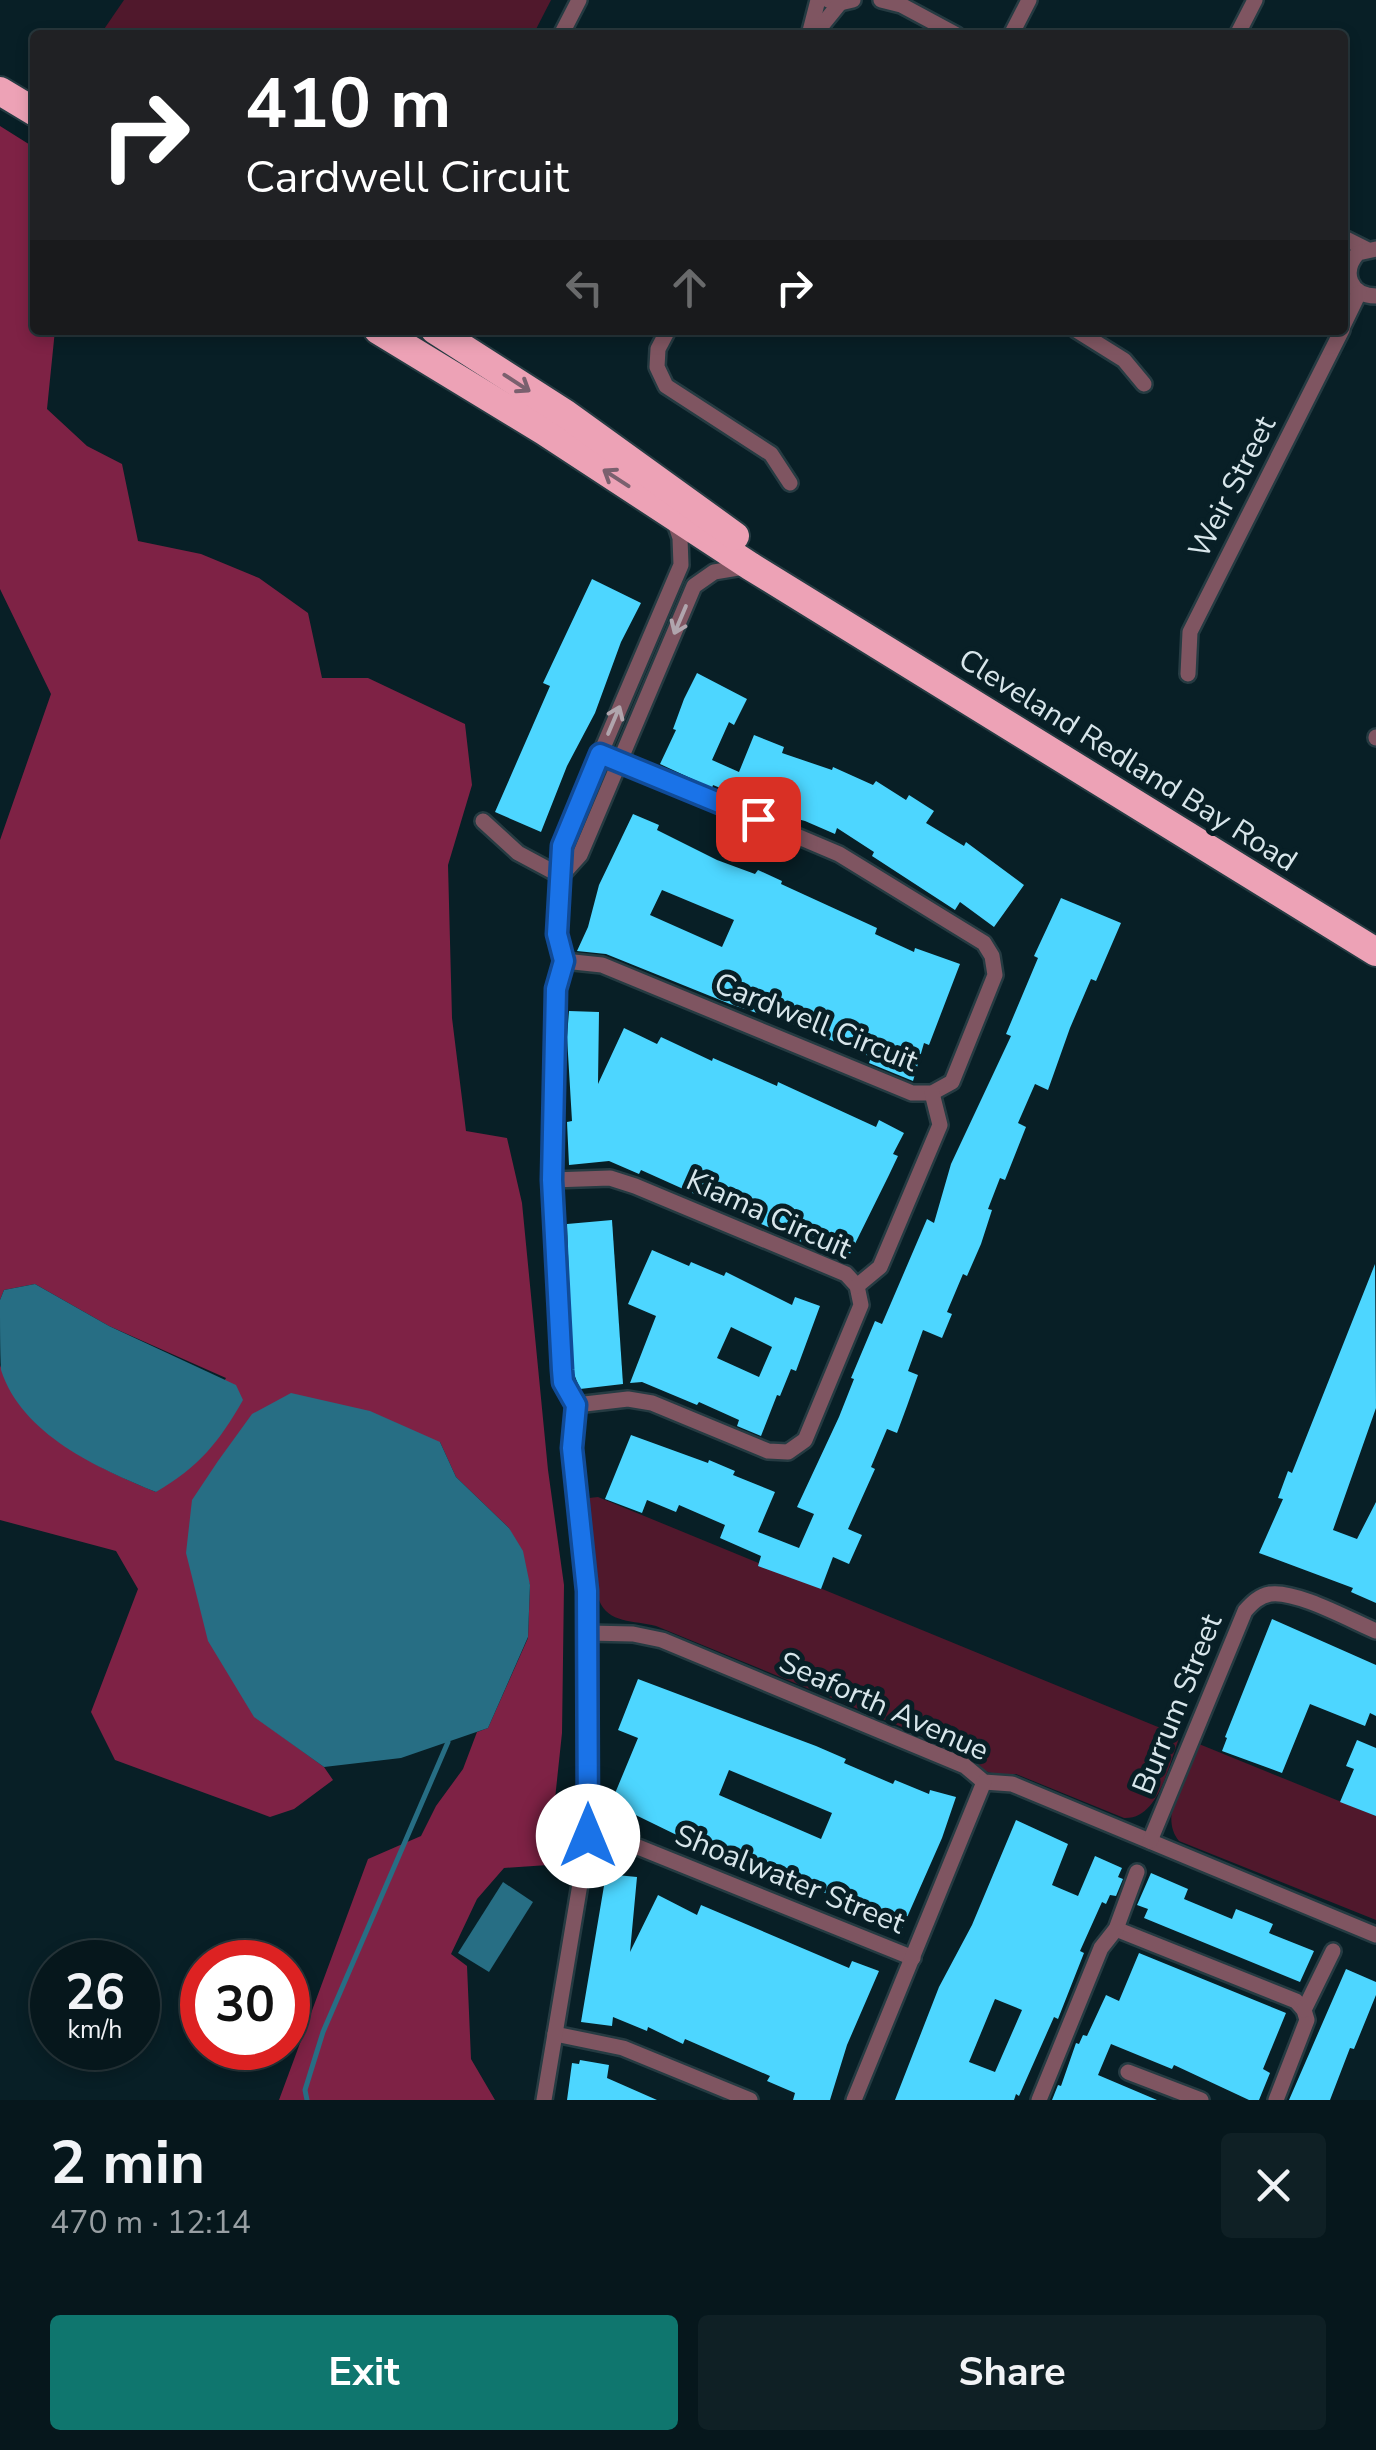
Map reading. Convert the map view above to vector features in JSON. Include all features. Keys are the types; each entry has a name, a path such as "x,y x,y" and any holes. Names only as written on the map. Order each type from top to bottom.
{"highway":[{"path":"0,91 30,109"},
{"name":"Cleveland Redland Bay Road","path":"427,338 544,432 750,566 1376,952"},
{"name":"Cleveland Redland Bay Road","path":"427,338 566,414 763,556 846,624"}],"street":[{"path":"564,30 579,0"},
{"path":"812,30 818,0"},
{"path":"881,0 899,2 948,30"},
{"path":"1013,30 1028,0"},
{"path":"1240,30 1255,0"},
{"path":"815,30 840,1"},
{"path":"1348,265 1371,249"},
{"path":"1348,276 1353,288 1368,294"},
{"name":"Weir Street","path":"1348,321 1368,294"},
{"path":"666,335 658,350 657,366 666,386 770,454 790,483"},
{"path":"1084,335 1124,360 1144,384"},
{"name":"Weir Street","path":"1188,674 1190,632 1339,335"},
{"path":"544,2100 588,1836 587,1591 572,1448 576,1405 563,1382 552,1180 556,989 564,961 557,934 562,846 681,565 680,538 672,515"},
{"path":"561,876 580,855 694,586 714,572 750,566"},
{"name":"Cardwell Circuit","path":"564,961 602,965 912,1093 932,1094 952,1082 996,975 984,943 840,854 600,754"},
{"path":"483,820 518,853 561,876"},
{"path":"856,1286 880,1267 940,1125 932,1094"},
{"name":"Kiama Circuit","path":"552,1180 610,1178 635,1186 846,1274 856,1286 861,1305 805,1440 788,1452 768,1451 652,1403 628,1399 576,1405"},
{"name":"Burrum Street","path":"1150,1841 1245,1612 1254,1601 1266,1594 1283,1593 1376,1631"},
{"name":"Seaforth Avenue","path":"588,1633 633,1634 662,1640 965,1766 984,1782 1012,1784 1376,1935"},
{"path":"854,2100 984,1782"},
{"name":"Shoalwater Street","path":"588,1836 638,1847 913,1958"},
{"path":"1039,2100 1100,1948 1116,1929 1137,1872"},
{"path":"1116,1929 1296,2001 1306,2020 1276,2100"},
{"path":"1304,2010 1332,1951"},
{"path":"555,2034 623,2048 750,2100"},
{"path":"1128,2072 1202,2100"}],"shaded area":[{"path":"124,0 551,0 536,30 103,30"},
{"path":"0,126 30,145 30,335 54,335 47,409 87,446 122,464 138,541 201,554 259,578 308,613 322,678 368,678 465,724 472,785 448,865 452,1018 466,1131 507,1138 522,1203 548,1470 564,1585 562,1733 548,1865 504,1868 477,1899 451,1954 467,1966 471,2059 495,2100 279,2100 290,2070 310,2070 310,2016 368,1859 421,1836 436,1806 463,1769 477,1732 488,1728 528,1638 530,1585 509,1528 456,1477 440,1442 254,1716 324,1767 333,1780 294,1809 270,1817 115,1760 91,1712 138,1589 116,1551 0,1520 0,1365 25,1410 43,1428 85,1458 156,1492 226,1378 109,1326 35,1284 4,1290 0,1300 0,840 51,694 0,589"},
{"path":"598,1497 1180,1736 1161,1788 1146,1810 1124,1818 1016,1774 985,1771 970,1755 656,1626 615,1617 599,1600 589,1498"},
{"path":"1199,1744 1376,1816 1376,1920 1179,1841 1171,1819 1173,1806"}],"water":[{"path":"35,1284 109,1326 236,1385 243,1400 196,1463 156,1492 87,1460 44,1431 26,1413 1,1370 0,1300 4,1290"},
{"path":"291,1393 370,1411 440,1442 456,1477 509,1528 523,1551 530,1585 528,1637 488,1728 401,1758 324,1767 254,1717 208,1641 186,1553 192,1500 252,1414"},
{"path":"503,1882 533,1902 489,1972 458,1953"}],"building":[{"path":"592,579 641,603 541,832 495,812 550,686 543,683"},
{"path":"697,673 747,699 734,725 729,722 712,760 739,772 754,735 784,747 782,753 832,770 833,767 873,785 876,781 906,800 909,795 934,811 926,823 964,846 966,842 1024,885 994,927 960,902 955,910 872,856 874,852 837,828 835,834 771,812 772,809 660,764"},
{"path":"633,814 717,860 755,874 758,870 782,881 781,884 877,928 875,934 914,952 915,948 960,964 929,1045 924,1043 913,1081 869,1063 871,1057 764,1012 763,1015 730,1004 606,954 577,951 599,885","holes":["662,890 734,920 722,947 650,915"]},
{"path":"1061,898 1121,923 1096,981 1091,979 1048,1090 1035,1084 1018,1123 1026,1127 1005,1180 1000,1178 981,1244 947,1312 952,1314 942,1338 923,1330 908,1371 918,1375 897,1433 887,1429 871,1467 875,1469 848,1529 862,1535 849,1564 833,1557 821,1589 758,1566 761,1556 720,1538 725,1525 679,1505 676,1512 647,1500 642,1513 605,1499 631,1435 708,1463 709,1460 735,1471 733,1475 775,1492 758,1532 799,1548 814,1514 797,1507 839,1417 875,1321 882,1324 927,1219 934,1223 951,1164 1011,1036 1006,1034 1038,958 1034,956"},
{"path":"569,1011 599,1012 598,1084 624,1028 657,1044 661,1037 777,1086 778,1082 876,1127 879,1120 904,1133 893,1154 898,1156 846,1262 641,1170 639,1174 609,1161 569,1165"},
{"path":"612,1220 623,1384 580,1389 572,1369 567,1224"},
{"path":"652,1250 689,1266 691,1262 724,1276 726,1272 792,1305 795,1297 820,1306 796,1371 791,1369 780,1396 777,1395 761,1436 737,1426 739,1420 699,1402 697,1405 642,1382 630,1383 656,1316 628,1304","holes":["731,1327 772,1347 759,1377 717,1358"]},
{"path":"1375,1264 1376,1408 1333,1530 1357,1539 1376,1502 1376,1603 1351,1592 1353,1588 1259,1553 1283,1499 1278,1498 1288,1471 1292,1473"},
{"path":"1272,1619 1376,1665 1376,1716 1370,1713 1365,1726 1310,1704 1282,1773 1222,1751"},
{"path":"638,1679 816,1746 893,1784 895,1780 929,1794 930,1790 956,1797 901,1931 873,1921 877,1911 835,1894 834,1897 756,1861 753,1866 693,1837 691,1842 611,1803 638,1738 618,1730","holes":["729,1770 832,1813 821,1839 719,1795"]},
{"path":"1357,1740 1376,1748 1376,1816 1340,1802 1354,1769 1346,1766"},
{"path":"1016,1820 1068,1844 1052,1885 1078,1896 1095,1856 1122,1868 1118,1877 1123,1879 1116,1896 1110,1895 1106,1904 1102,1902 1080,1951 1084,1953 1058,2019 1054,2017 1019,2096 1016,2094 1014,2100 895,2100 939,1987 972,1925","holes":["995,1999 1022,2010 995,2072 969,2062"]},
{"path":"1151,1873 1188,1889 1184,1899 1232,1919 1236,1909 1266,1921 1273,1924 1269,1933 1314,1951 1300,1982 1144,1918 1148,1909 1137,1905"},
{"path":"606,1874 637,1877 630,1952 658,1895 697,1915 701,1905 849,1968 852,1961 879,1971 847,2045 830,2100 793,2100 795,2093 767,2081 770,2076 648,2027 647,2031 613,2017 612,2026 581,2022"},
{"path":"1139,1953 1286,2013 1263,2069 1270,2073 1259,2100 1249,2100 1174,2065 1172,2069 1111,2044 1098,2075 1157,2100 1052,2100 1076,2043 1087,2036 1106,1995 1119,2001"},
{"path":"1346,1969 1376,1982 1376,1995 1354,2049 1350,2048 1330,2100 1289,2100"},
{"path":"580,2060 609,2065 607,2078 657,2100 567,2100 572,2063 579,2064"}],"waterway":[{"path":"307,2100 305,2090 323,2032 448,1742"}],"route":[{"path":"588,1836 587,1591 572,1448 576,1405 563,1382 552,1180 556,989 564,961 557,934 562,846 600,754 758,819"}]}
